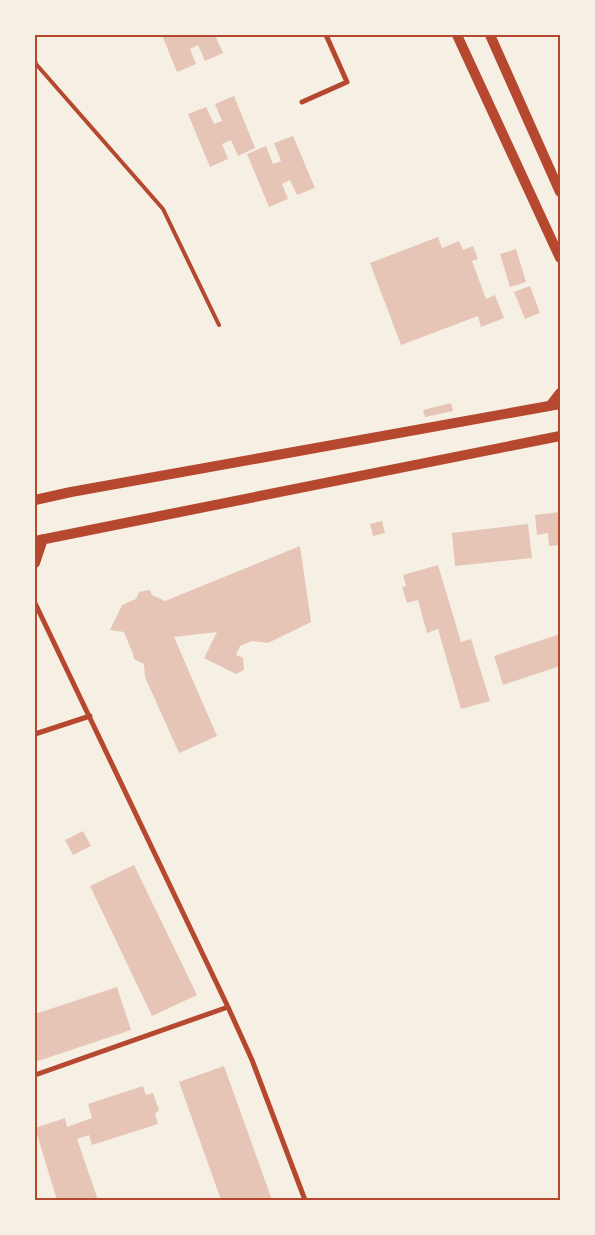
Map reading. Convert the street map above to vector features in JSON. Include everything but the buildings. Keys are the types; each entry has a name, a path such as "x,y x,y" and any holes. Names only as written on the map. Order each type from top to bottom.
{"main road":[{"path":"457,35 560,258"},
{"path":"490,35 560,192"},
{"path":"35,500 555,405 560,393"},
{"path":"35,563 39,540 560,436"}],"street":[{"path":"302,102 347,82 326,35"},
{"path":"35,602 252,1060 305,1200"},
{"path":"35,734 90,716"},
{"path":"35,1075 228,1007"}],"lane":[{"path":"35,60 36,64 163,208 218,325"}]}
